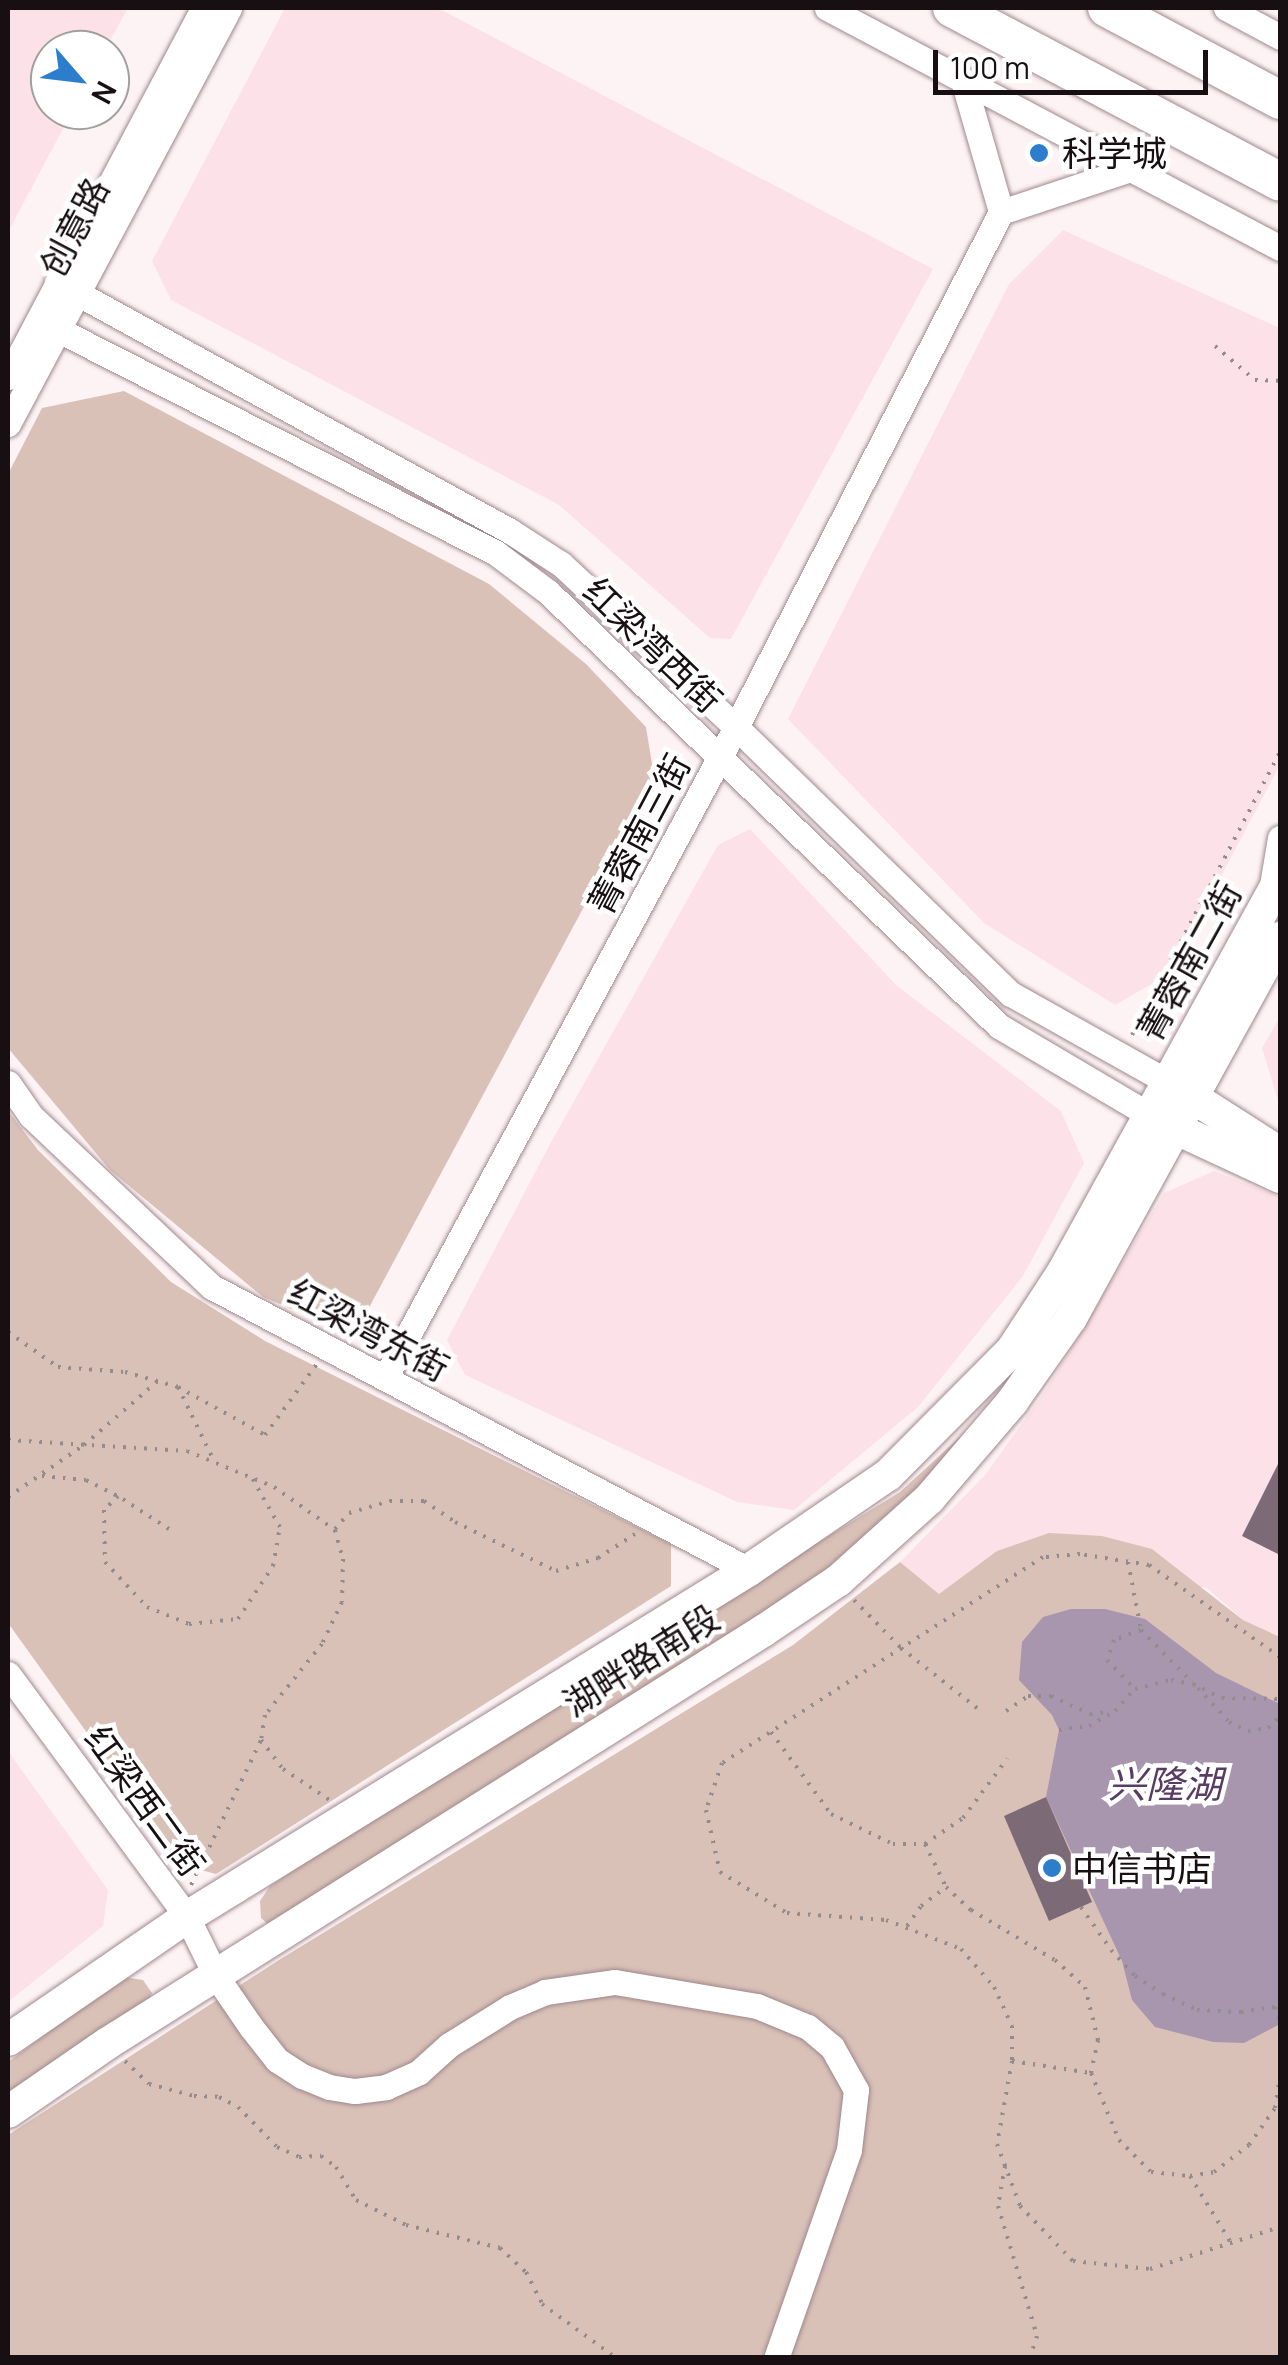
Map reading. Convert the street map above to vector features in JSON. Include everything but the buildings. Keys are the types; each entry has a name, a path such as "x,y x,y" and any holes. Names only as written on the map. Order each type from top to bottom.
{"highway":[{"path":"952,8 1274,184"},
{"path":"1107,8 1280,100"}],"main road":[{"name":"菁蓉南二街","path":"1180,1090 1275,889"},
{"name":"菁蓉南二街","path":"1180,1090 1280,938"},
{"name":"湖畔路南段","path":"8,2040 184,1913 352,1815 749,1570 888,1475 1012,1350 1180,1090"},
{"path":"1180,1090 1280,1153"},
{"name":"湖畔路南段","path":"8,2112 108,2043 839,1580 929,1499 1012,1402 1070,1318 1162,1122"},
{"path":"1162,1122 1280,1177"}],"street":[{"name":"创意路","path":"68,288 203,8"},
{"name":"创意路","path":"8,424 48,325 229,8"},
{"path":"827,8 1280,248"},
{"path":"1226,8 1280,37"},
{"path":"963,80 1001,212 1130,168"},
{"name":"菁蓉南三街","path":"384,1378 736,727 1001,212"},
{"name":"红梁湾西街","path":"68,288 510,531 560,564 736,727 1011,994 1180,1090"},
{"name":"创意路","path":"8,377 48,325"},
{"name":"红梁湾西街","path":"48,325 496,553 548,592 999,1026 1162,1122"},
{"path":"1275,889 1280,838"},
{"name":"红梁湾东街","path":"8,1083 31,1116 212,1287 749,1570"},
{"name":"红梁西二街","path":"8,1674 184,1913 216,1976 278,2060 328,2088 355,2091 406,2079 477,2025 545,1992 615,1982 757,2006 808,2027 832,2046 856,2090 849,2150 776,2358"}],"path":[{"path":"1216,346 1255,380 1280,381"},
{"path":"1121,1056 1280,752"},
{"path":"8,1332 58,1367 124,1372 178,1387 265,1435 328,1348"},
{"path":"8,1497 84,1445 158,1382"},
{"path":"178,1387 214,1463"},
{"path":"8,1441 187,1452 274,1487 334,1530 343,1558 342,1602 322,1644 265,1715 261,1740 184,1913"},
{"path":"40,1475 86,1480 169,1529"},
{"path":"118,1496 104,1510 105,1562 147,1607 189,1624 238,1619 273,1566 280,1527 252,1478"},
{"path":"334,1530 349,1514 390,1501 424,1501 456,1522 556,1570 598,1558 656,1521"},
{"path":"1280,1657 1149,1566 1080,1554 1043,1557 722,1763 706,1810 720,1872 787,1913 886,1920 962,1950 994,1987 1012,2026 1012,2062 998,2144 1020,2206 1074,2261 1150,2270 1280,2228"},
{"path":"1128,1562 1141,1630 1229,1722 1248,1731 1268,1728 1280,1716"},
{"path":"839,1580 866,1617 977,1708"},
{"path":"1135,1689 1107,1660 1114,1640 1141,1630"},
{"path":"1058,1730 1088,1726 1115,1712 1135,1689 1171,1680 1193,1684 1222,1698 1280,1699"},
{"path":"1006,1711 1028,1696 1051,1696 1090,1714 1115,1712"},
{"path":"771,1732 830,1814 894,1844 925,1844 963,1818 1006,1758"},
{"path":"261,1740 283,1769 352,1815"},
{"path":"925,1844 946,1888 1008,1936 1055,1960 1084,1987 1098,2040 1091,2073 1119,2140 1152,2172 1190,2176 1214,2172 1249,2145 1274,2108 1280,2075"},
{"path":"906,1928 921,1906 946,1888"},
{"path":"1081,1906 1134,1976 1197,2010 1242,2012 1278,2007 1280,2021"},
{"path":"108,2043 149,2084 194,2096 220,2097 238,2107 277,2146 299,2157 321,2156 336,2167 356,2200 406,2225 500,2248 526,2272 542,2304 616,2358"},
{"path":"1012,2062 1091,2073"},
{"path":"1005,2166 998,2206 1037,2336 1030,2358"},
{"path":"1190,2176 1231,2243"}],"shaded area":[{"path":"8,8 128,8 116,30 30,30 30,130 62,130 8,232"},
{"path":"285,8 438,8 933,269 731,639 710,638 559,505 171,300 152,261"},
{"path":"1063,230 1280,328 1280,765 1169,974 1115,1005 984,923 788,719 1009,284"},
{"path":"124,391 489,584 586,664 646,727 654,776 364,1317 328,1324 263,1297 110,1170 8,1048 8,474 42,408"},
{"path":"750,829 896,985 1061,1111 1084,1163 1023,1276 918,1407 794,1510 737,1502 465,1375 447,1340 550,1144 718,845"},
{"path":"1280,1017 1280,1107 1262,1048"},
{"path":"8,1111 38,1150 171,1282 265,1341 671,1544 671,1586 216,1874 182,1865 8,1623"},
{"path":"1214,1171 1280,1197 1280,1637 1243,1620 1207,1588 998,1551 939,1594 900,1562 985,1475 1046,1390 1164,1193"},
{"path":"986,1413 991,1419 842,1567 268,1924 261,1918 260,1901 270,1886 447,1771 900,1492"},
{"path":"1049,1533 1102,1536 1152,1549 1243,1620 1280,1637 1280,2357 8,2358 8,2135 279,1960 793,1645 900,1562 939,1594 997,1551"},
{"path":"8,1751 108,1890 103,1926 8,2002"},
{"path":"123,1977 143,1980 152,1993 145,2009 8,2097 8,2062"}],"water":[{"name":"兴隆湖","path":"1071,1609 1105,1609 1145,1619 1216,1673 1280,1704 1280,2024 1244,2043 1213,2042 1155,2027 1132,2000 1122,1961 1046,1797 1059,1730 1052,1715 1019,1680 1022,1642 1043,1617"}],"place":[{"name":"科学城","path":"1039,153"},
{"name":"中信书店","path":"1052,1868"}]}
